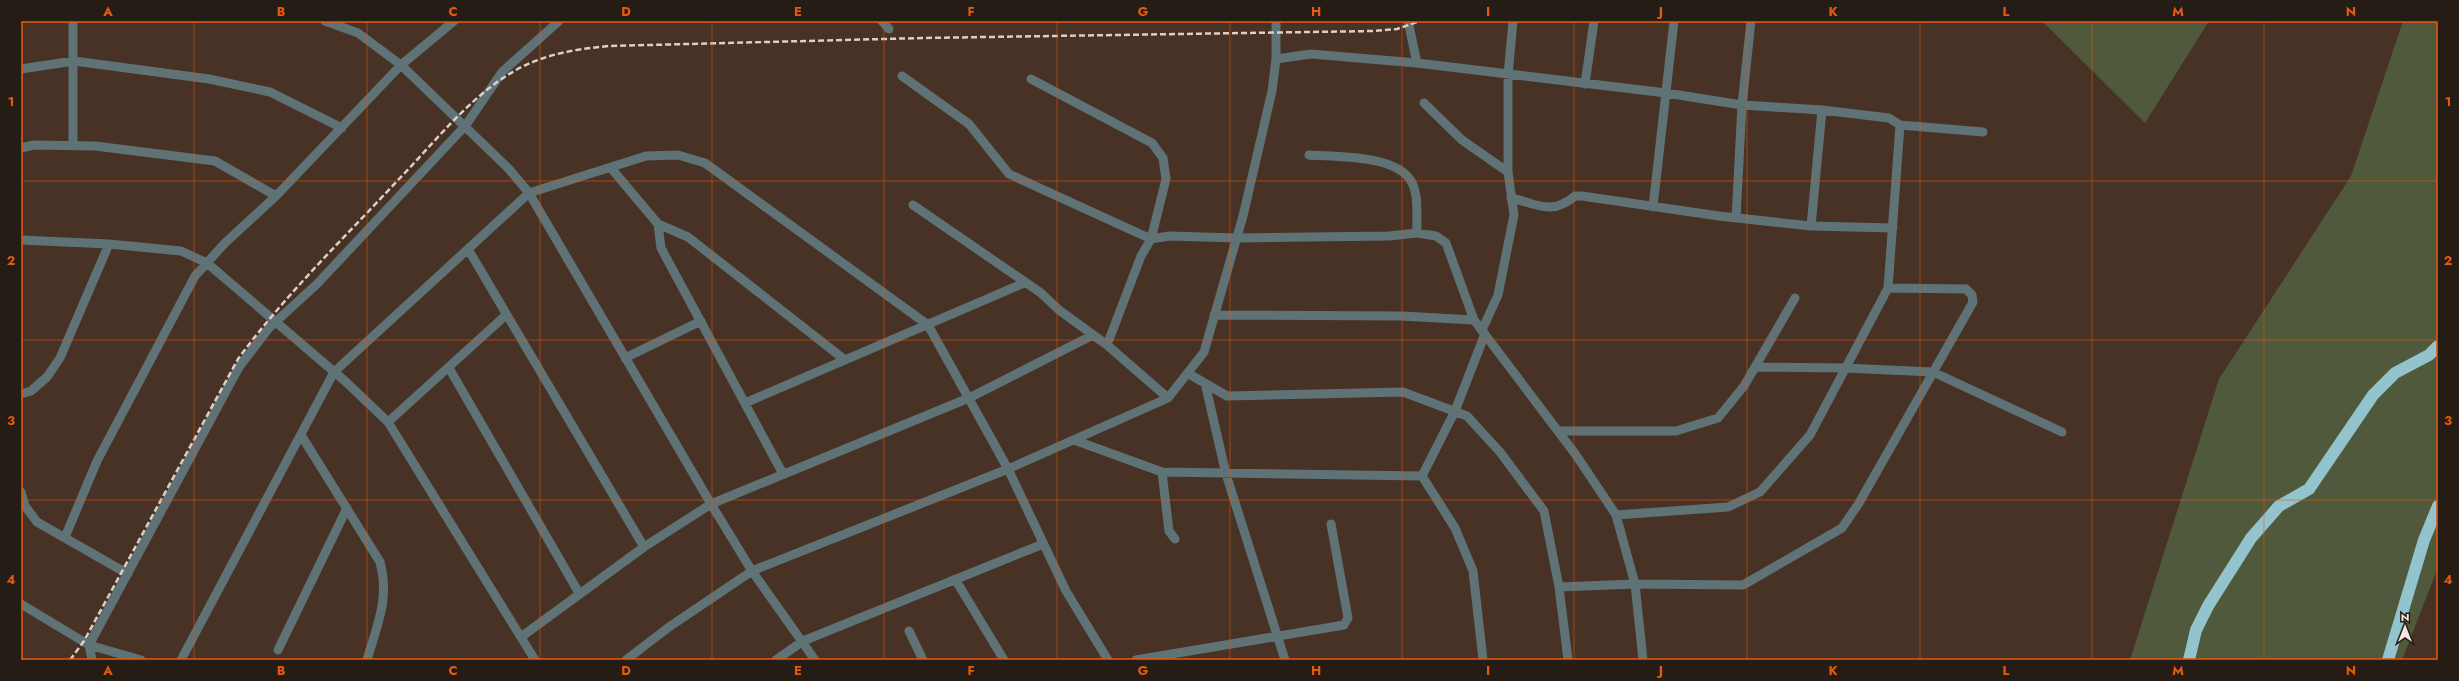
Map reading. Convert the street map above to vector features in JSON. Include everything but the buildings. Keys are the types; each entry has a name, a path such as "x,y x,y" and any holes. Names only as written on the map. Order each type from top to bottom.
{"highway":[{"path":"2189,660 2196,630 2208,606 2252,538 2279,506 2309,489 2373,395 2395,373 2428,355 2438,346"},
{"path":"2388,660 2424,540 2438,506"}],"street":[{"path":"73,21 73,146"},
{"path":"325,21 343,24 358,33 401,65 466,125 508,168 529,193 711,504 752,571 815,660"},
{"path":"65,537 97,461 195,276 225,243 276,196 401,65 454,21"},
{"path":"92,660 88,645 128,574 238,367 275,322 317,284 466,125 502,72 559,21"},
{"path":"882,21 889,29"},
{"path":"626,660 669,627 752,571 1008,469 1168,398 1189,374 1204,352 1237,238 1272,91 1276,59 1276,21"},
{"path":"1408,21 1417,63"},
{"path":"1422,476 1455,411 1483,332 1498,295 1514,214 1508,172 1508,75 1513,21"},
{"path":"1585,84 1594,21"},
{"path":"1653,207 1674,21"},
{"path":"1736,218 1742,105 1751,21"},
{"path":"1276,59 1311,54 1417,63 1666,93 1742,105 1822,110 1889,118 1900,125 1983,132"},
{"path":"21,69 74,61 209,79 270,92 342,128"},
{"path":"902,76 969,124 1009,174 1151,239 1169,236 1237,238 1389,236 1417,233 1436,236 1446,243 1474,320 1558,431 1616,515 1635,584 1643,660"},
{"path":"1031,79 1152,143 1163,158 1166,179 1151,239 1141,256 1107,345"},
{"path":"1424,103 1462,140 1508,172"},
{"path":"1811,226 1822,110"},
{"path":"1616,515 1728,507 1760,492 1810,435 1888,288 1900,125"},
{"path":"21,148 34,145 95,146 215,161 276,196"},
{"path":"181,660 334,372 529,193 585,174 611,168 646,156 662,154 678,155 705,163 928,325 1008,469 1066,591 1108,660"},
{"path":"1309,155 1384,162 1399,168 1410,179 1416,198 1417,233"},
{"path":"611,168 658,224 688,237 845,360"},
{"path":"1511,198 1549,209 1565,204 1575,196 1736,218 1811,226 1893,228"},
{"path":"913,205 1041,294 1059,310 1107,345 1168,398"},
{"path":"658,224 661,248 784,474"},
{"path":"21,240 109,244 181,251 207,263 334,372 388,422 535,660"},
{"path":"21,394 31,391 47,377 60,358 109,244"},
{"path":"468,250 644,547"},
{"path":"745,403 1024,283"},
{"path":"1559,586 1635,584 1743,586 1842,528 1860,503 1973,302 1972,295 1966,289 1888,288"},
{"path":"1558,431 1676,431 1698,426 1718,418 1744,386 1796,298"},
{"path":"388,422 506,315"},
{"path":"1214,315 1402,316 1474,320"},
{"path":"625,358 701,321"},
{"path":"521,637 579,593 644,547 711,504 969,398 1093,335"},
{"path":"1755,367 1845,368 1933,372 2062,432"},
{"path":"449,368 579,593"},
{"path":"1189,374 1227,396 1403,392 1467,416 1500,452 1544,511 1559,586 1568,660"},
{"path":"1205,383 1226,474 1285,660"},
{"path":"301,435 380,562 385,581 383,603 367,660"},
{"path":"1074,440 1162,472 1422,476"},
{"path":"1162,472 1169,532 1175,539"},
{"path":"1422,476 1455,528 1473,571 1484,660"},
{"path":"21,492 25,506 37,522 128,574"},
{"path":"278,650 347,508"},
{"path":"1136,660 1344,625 1348,618 1331,524"},
{"path":"776,660 803,641 1043,544"},
{"path":"955,579 1004,660"},
{"path":"21,604 88,645 140,660"},
{"path":"909,631 923,660"}],"green space":[{"path":"2042,21 2209,21 2145,123"},
{"path":"2403,21 2438,21 2438,567 2402,660 2130,660 2219,379 2351,176"}],"railway":[{"path":"70,660 84,641 238,359 256,335 316,267 454,120 483,93 499,81 527,64 561,53 609,46 923,38 1374,31 1397,29 1420,21"}]}
